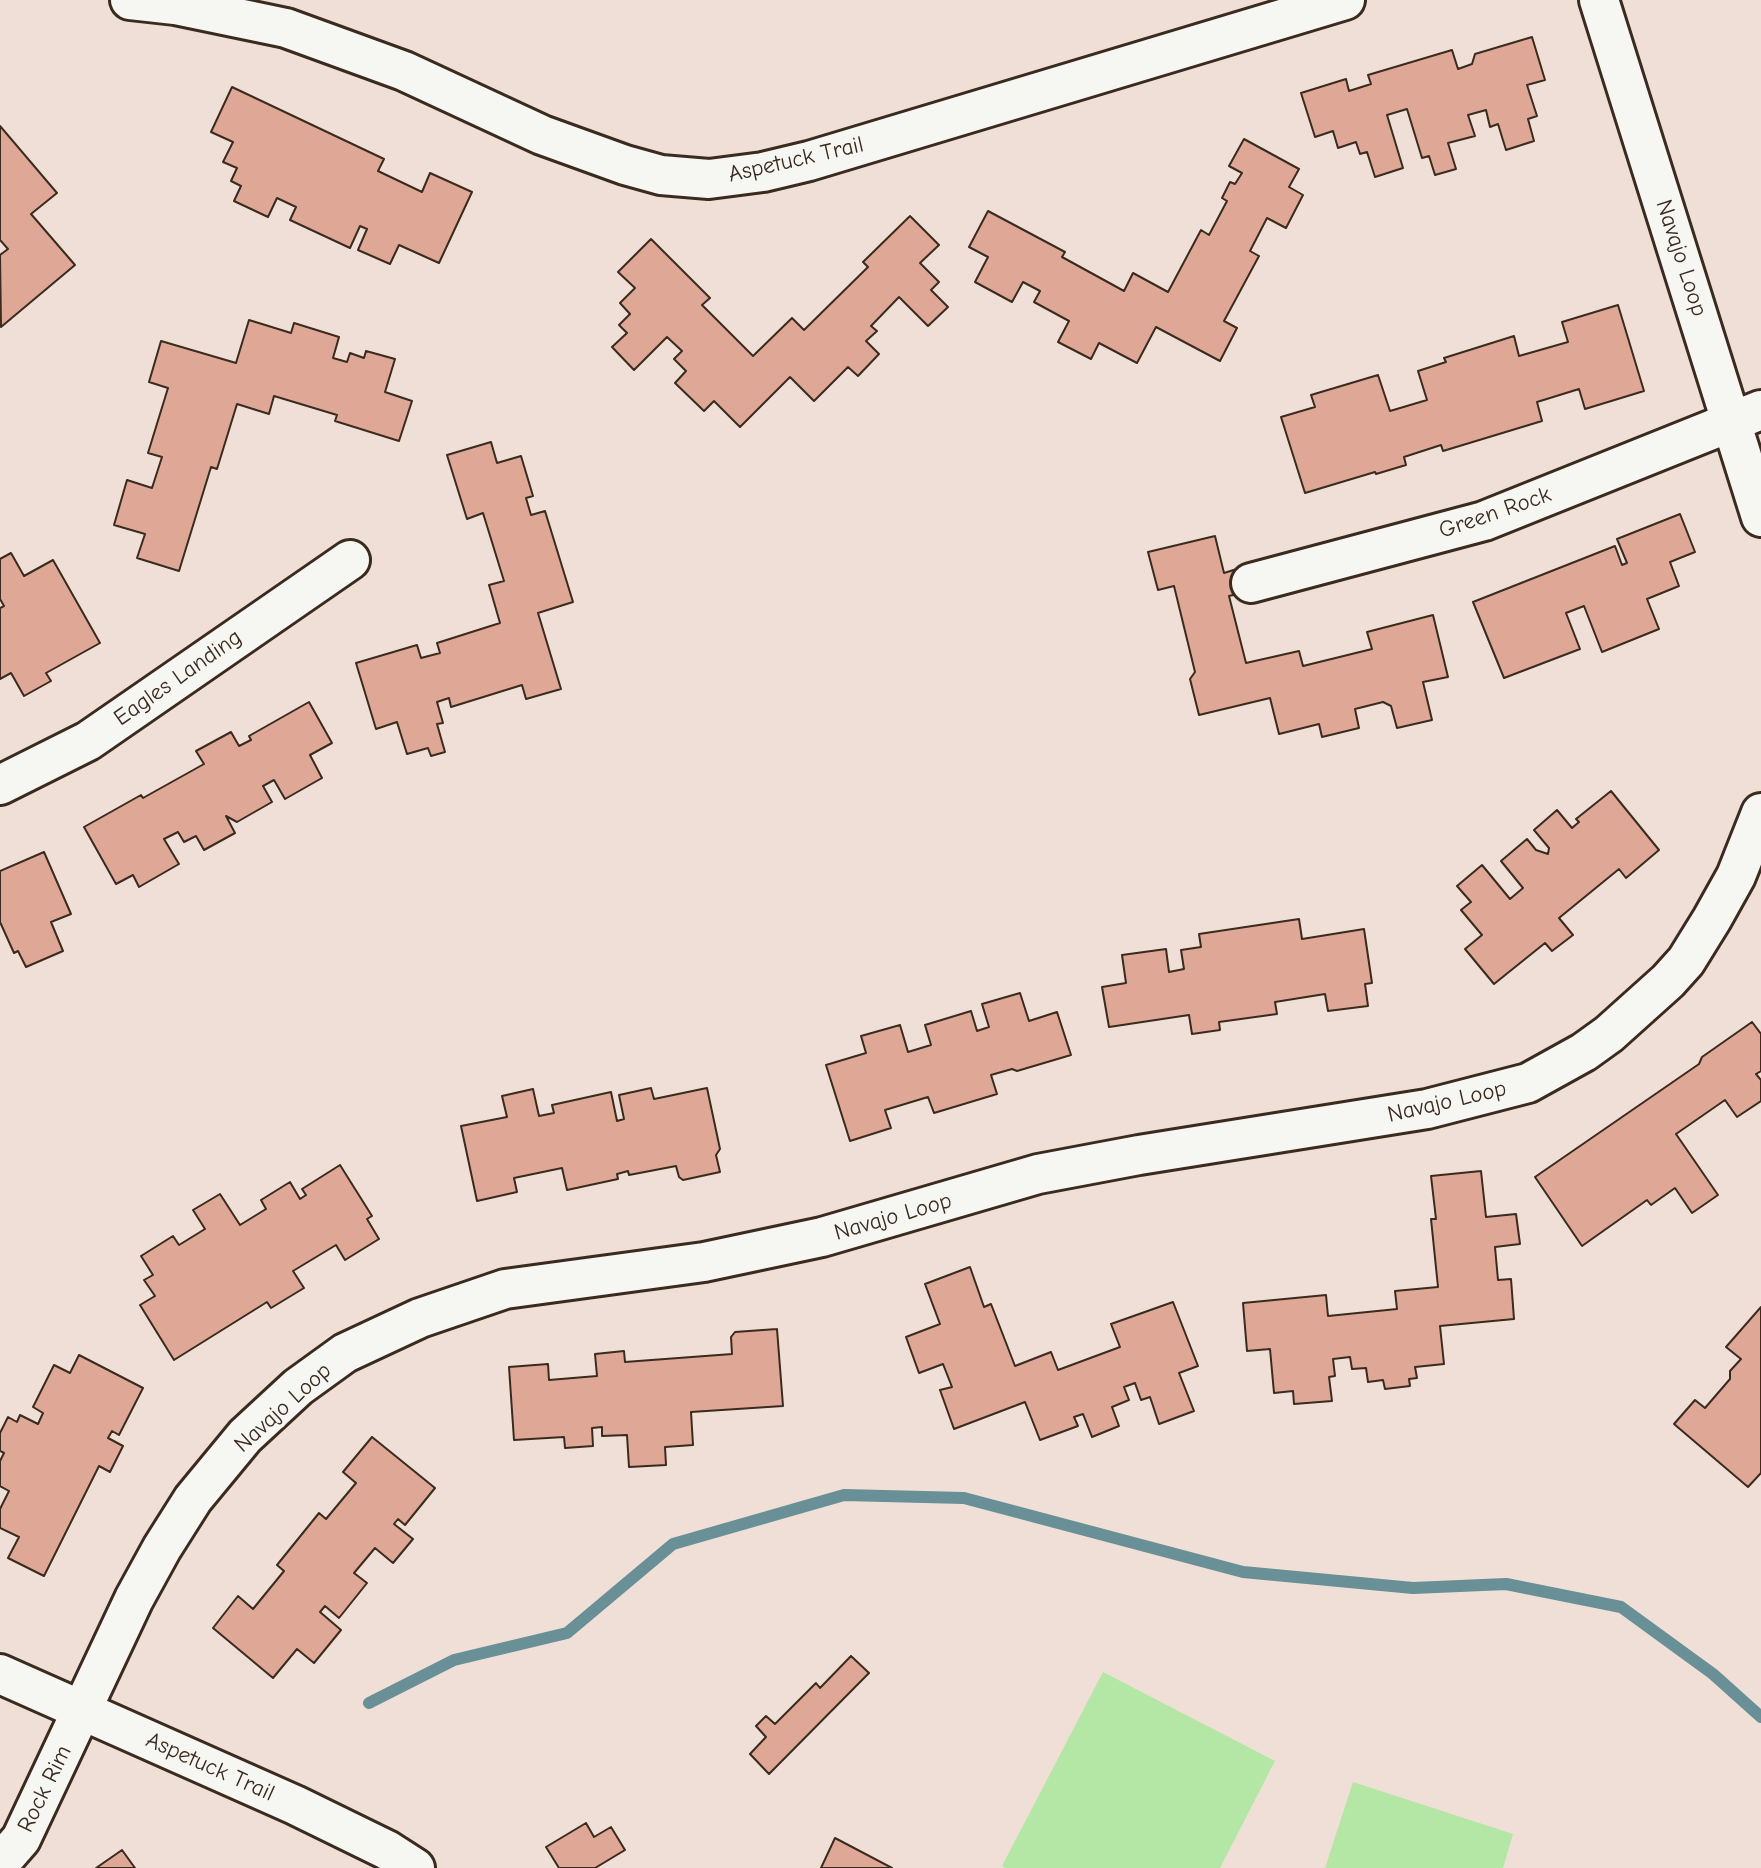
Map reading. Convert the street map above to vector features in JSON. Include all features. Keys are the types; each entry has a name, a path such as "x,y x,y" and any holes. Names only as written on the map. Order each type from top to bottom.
{"street":[{"name":"Aspetuck Trail","path":"130,0 290,14 542,135 661,175 709,179 763,172 809,161 1345,0"},
{"name":"Navajo Loop","path":"1599,0 1747,416 1761,517"},
{"name":"Green Rock","path":"1251,583 1484,521 1747,416"},
{"name":"Eagles Landing","path":"0,785 88,741 350,560"},
{"name":"Navajo Loop","path":"83,1710 134,1599 193,1499 246,1436 298,1387 345,1353 420,1318 505,1289 704,1262 822,1237 1038,1174 1139,1155 1427,1110 1528,1083 1584,1052 1609,1034 1650,1000 1677,971 1712,919 1736,876 1761,813"},
{"name":"Aspetuck Trail","path":"0,1674 295,1805 387,1850 415,1868"},
{"name":"Rock Rim","path":"0,1863 21,1839 83,1710"}],"green space":[{"path":"1103,1672 1275,1761 1220,1868 1002,1866"},
{"path":"1353,1782 1513,1834 1503,1868 1325,1868"}],"building":[{"path":"1532,37 1545,80 1527,85 1537,116 1528,119 1534,141 1506,150 1498,124 1490,127 1486,110 1468,115 1475,136 1448,143 1456,169 1435,175 1429,156 1422,158 1407,109 1387,115 1403,168 1375,177 1367,152 1360,154 1356,142 1338,148 1333,131 1315,137 1301,93 1346,79 1349,91 1371,84 1368,75 1452,50 1458,69 1472,64 1475,54"},
{"path":"232,87 384,159 378,171 422,192 430,173 472,192 439,263 399,245 390,264 358,250 367,229 360,226 350,248 290,220 296,207 277,198 268,217 234,201 241,186 231,181 237,168 223,162 233,142 211,132"},
{"path":"0,126 57,193 31,214 75,265 1,327 0,255 8,249 0,240"},
{"path":"1244,139 1299,169 1289,187 1303,195 1286,228 1267,218 1250,251 1259,256 1224,321 1237,328 1220,361 1156,327 1137,363 1099,343 1091,359 1058,342 1069,321 1034,302 1040,291 1023,282 1012,302 975,282 988,257 969,247 988,211 1065,252 1062,257 1124,291 1133,273 1168,292 1201,230 1209,235 1227,201 1222,198 1230,182 1235,184 1242,173 1229,166"},
{"path":"910,216 939,245 920,263 939,282 931,290 948,307 928,326 899,297 871,326 877,331 866,341 879,354 858,376 848,367 814,401 790,377 740,427 714,401 704,411 675,383 686,371 674,359 682,351 667,337 634,370 612,347 627,333 619,325 630,314 620,303 635,288 618,272 651,239 710,298 702,305 753,356 792,318 804,330 868,267 863,262"},
{"path":"1618,305 1644,391 1585,409 1579,389 1537,402 1542,421 1443,451 1441,445 1404,457 1406,465 1305,493 1281,417 1315,407 1311,395 1378,375 1390,411 1427,400 1418,371 1446,362 1444,358 1514,336 1519,356 1568,342 1562,322"},
{"path":"249,320 291,333 294,323 339,337 333,358 347,362 350,353 364,358 366,351 395,359 385,392 412,401 399,441 335,421 337,415 274,396 269,414 237,404 217,469 211,467 179,571 137,558 145,534 114,525 127,480 152,488 162,457 148,453 168,388 149,382 161,341 236,363"},
{"path":"491,442 497,463 521,456 533,496 526,498 531,515 545,511 573,602 538,613 561,689 526,699 522,685 451,707 449,698 437,702 443,723 437,724 445,752 431,756 428,748 407,754 397,722 376,729 356,663 417,645 421,658 440,653 437,643 500,623 489,585 504,581 483,513 467,519 447,455"},
{"path":"1680,514 1695,552 1670,562 1679,586 1647,599 1659,629 1602,652 1584,606 1566,613 1580,649 1504,678 1473,602 1615,546 1622,565 1627,563 1617,539"},
{"path":"1215,536 1224,573 1240,568 1246,592 1229,596 1246,663 1299,651 1303,666 1372,649 1367,632 1433,615 1448,677 1423,682 1432,720 1397,728 1391,706 1383,702 1355,709 1359,728 1322,737 1319,724 1279,734 1270,698 1199,715 1190,679 1195,672 1174,586 1158,590 1148,552"},
{"path":"11,553 24,576 53,560 100,643 46,673 51,681 24,696 11,673 0,679 0,608 4,606 0,599 0,559"},
{"path":"309,702 332,743 310,755 322,778 285,799 274,780 263,786 272,802 237,822 226,816 235,833 204,850 196,836 184,842 178,832 164,839 179,864 139,887 133,875 116,884 84,827 204,764 196,751 231,732 239,746 251,740 249,736"},
{"path":"1611,791 1659,850 1626,878 1619,869 1559,918 1573,935 1552,951 1545,943 1494,984 1465,949 1482,935 1461,910 1471,902 1457,886 1482,865 1510,899 1523,888 1501,861 1527,839 1536,850 1548,854 1549,848 1534,830 1557,810 1572,828 1579,822 1576,819"},
{"path":"44,852 71,914 51,922 63,951 26,967 18,951 14,953 0,922 0,871"},
{"path":"1299,919 1302,939 1364,929 1372,983 1365,984 1368,1006 1328,1011 1325,994 1275,1002 1277,1014 1219,1022 1220,1030 1192,1034 1189,1015 1109,1027 1102,987 1126,983 1122,955 1166,949 1169,972 1184,969 1181,950 1201,947 1199,934"},
{"path":"1020,993 1029,1021 1057,1012 1071,1055 1017,1071 1012,1069 991,1075 997,1094 934,1113 928,1097 885,1110 891,1128 850,1141 826,1065 866,1053 861,1036 900,1025 908,1052 931,1045 925,1025 971,1011 977,1031 989,1027 982,1004"},
{"path":"1752,1022 1761,1034 1761,1071 1756,1074 1761,1080 1761,1101 1737,1117 1725,1100 1676,1134 1718,1195 1692,1213 1675,1188 1651,1205 1647,1200 1582,1246 1535,1177 1699,1064 1702,1057"},
{"path":"651,1088 654,1099 707,1088 720,1149 716,1155 720,1172 683,1180 679,1177 676,1166 629,1175 628,1171 617,1174 618,1179 567,1190 562,1168 514,1178 517,1192 477,1201 461,1126 507,1117 502,1096 533,1089 539,1116 554,1113 552,1105 611,1092 617,1121 624,1119 619,1095"},
{"path":"340,1165 372,1216 367,1219 379,1239 345,1260 336,1245 293,1271 304,1288 271,1308 267,1302 174,1360 140,1305 155,1296 144,1280 153,1275 141,1256 173,1236 179,1245 205,1229 193,1210 220,1194 240,1225 266,1209 261,1200 290,1182 300,1199 306,1195 302,1189"},
{"path":"1481,1171 1486,1217 1516,1214 1520,1244 1495,1247 1498,1280 1511,1279 1514,1319 1440,1326 1444,1364 1415,1367 1417,1378 1409,1379 1410,1386 1385,1389 1383,1380 1368,1382 1366,1368 1352,1369 1350,1357 1333,1359 1335,1376 1329,1377 1332,1401 1294,1404 1293,1391 1274,1393 1270,1349 1247,1351 1243,1303 1326,1295 1328,1316 1397,1309 1395,1291 1438,1287 1431,1219 1436,1219 1431,1176"},
{"path":"970,1267 984,1307 991,1304 1015,1366 1051,1352 1058,1370 1120,1347 1111,1324 1173,1302 1198,1366 1179,1373 1194,1411 1159,1424 1150,1397 1141,1400 1135,1383 1124,1387 1129,1400 1112,1407 1119,1426 1092,1437 1083,1414 1074,1417 1078,1426 1040,1440 1025,1402 954,1429 940,1390 952,1387 943,1364 919,1373 906,1337 940,1324 925,1284"},
{"path":"1761,1307 1761,1473 1748,1487 1674,1424 1695,1400 1705,1408 1730,1379 1730,1371 1741,1359 1726,1347"},
{"path":"777,1329 783,1406 691,1412 693,1445 665,1447 666,1465 629,1467 627,1435 602,1436 602,1427 592,1428 593,1446 565,1448 564,1437 514,1440 509,1367 548,1364 549,1380 597,1376 595,1354 624,1351 625,1362 732,1354 731,1337 735,1332"},
{"path":"79,1355 143,1388 119,1435 112,1431 108,1438 123,1446 110,1472 99,1466 44,1576 8,1558 19,1537 0,1528 0,1509 9,1491 0,1486 0,1461 4,1453 0,1451 0,1433 8,1417 17,1422 20,1415 38,1424 43,1413 33,1407 54,1365 70,1373"},
{"path":"372,1437 435,1488 405,1525 398,1519 394,1524 413,1539 393,1563 375,1548 354,1573 367,1583 339,1618 325,1606 320,1612 341,1630 314,1663 297,1649 273,1678 213,1628 238,1596 253,1609 284,1571 277,1565 319,1513 326,1519 356,1483 343,1472"},
{"path":"851,1656 869,1673 769,1774 750,1754 766,1737 756,1726 766,1716 775,1724 816,1683 820,1688"},
{"path":"586,1823 594,1837 611,1827 625,1850 595,1868 559,1868 546,1847"},
{"path":"835,1838 892,1868 821,1868"},
{"path":"122,1850 135,1868 96,1868"}],"waterway":[{"path":"369,1703 454,1660 567,1633 673,1544 844,1495 964,1498 1243,1572 1413,1588 1506,1584 1621,1607 1713,1674 1761,1717"}]}
